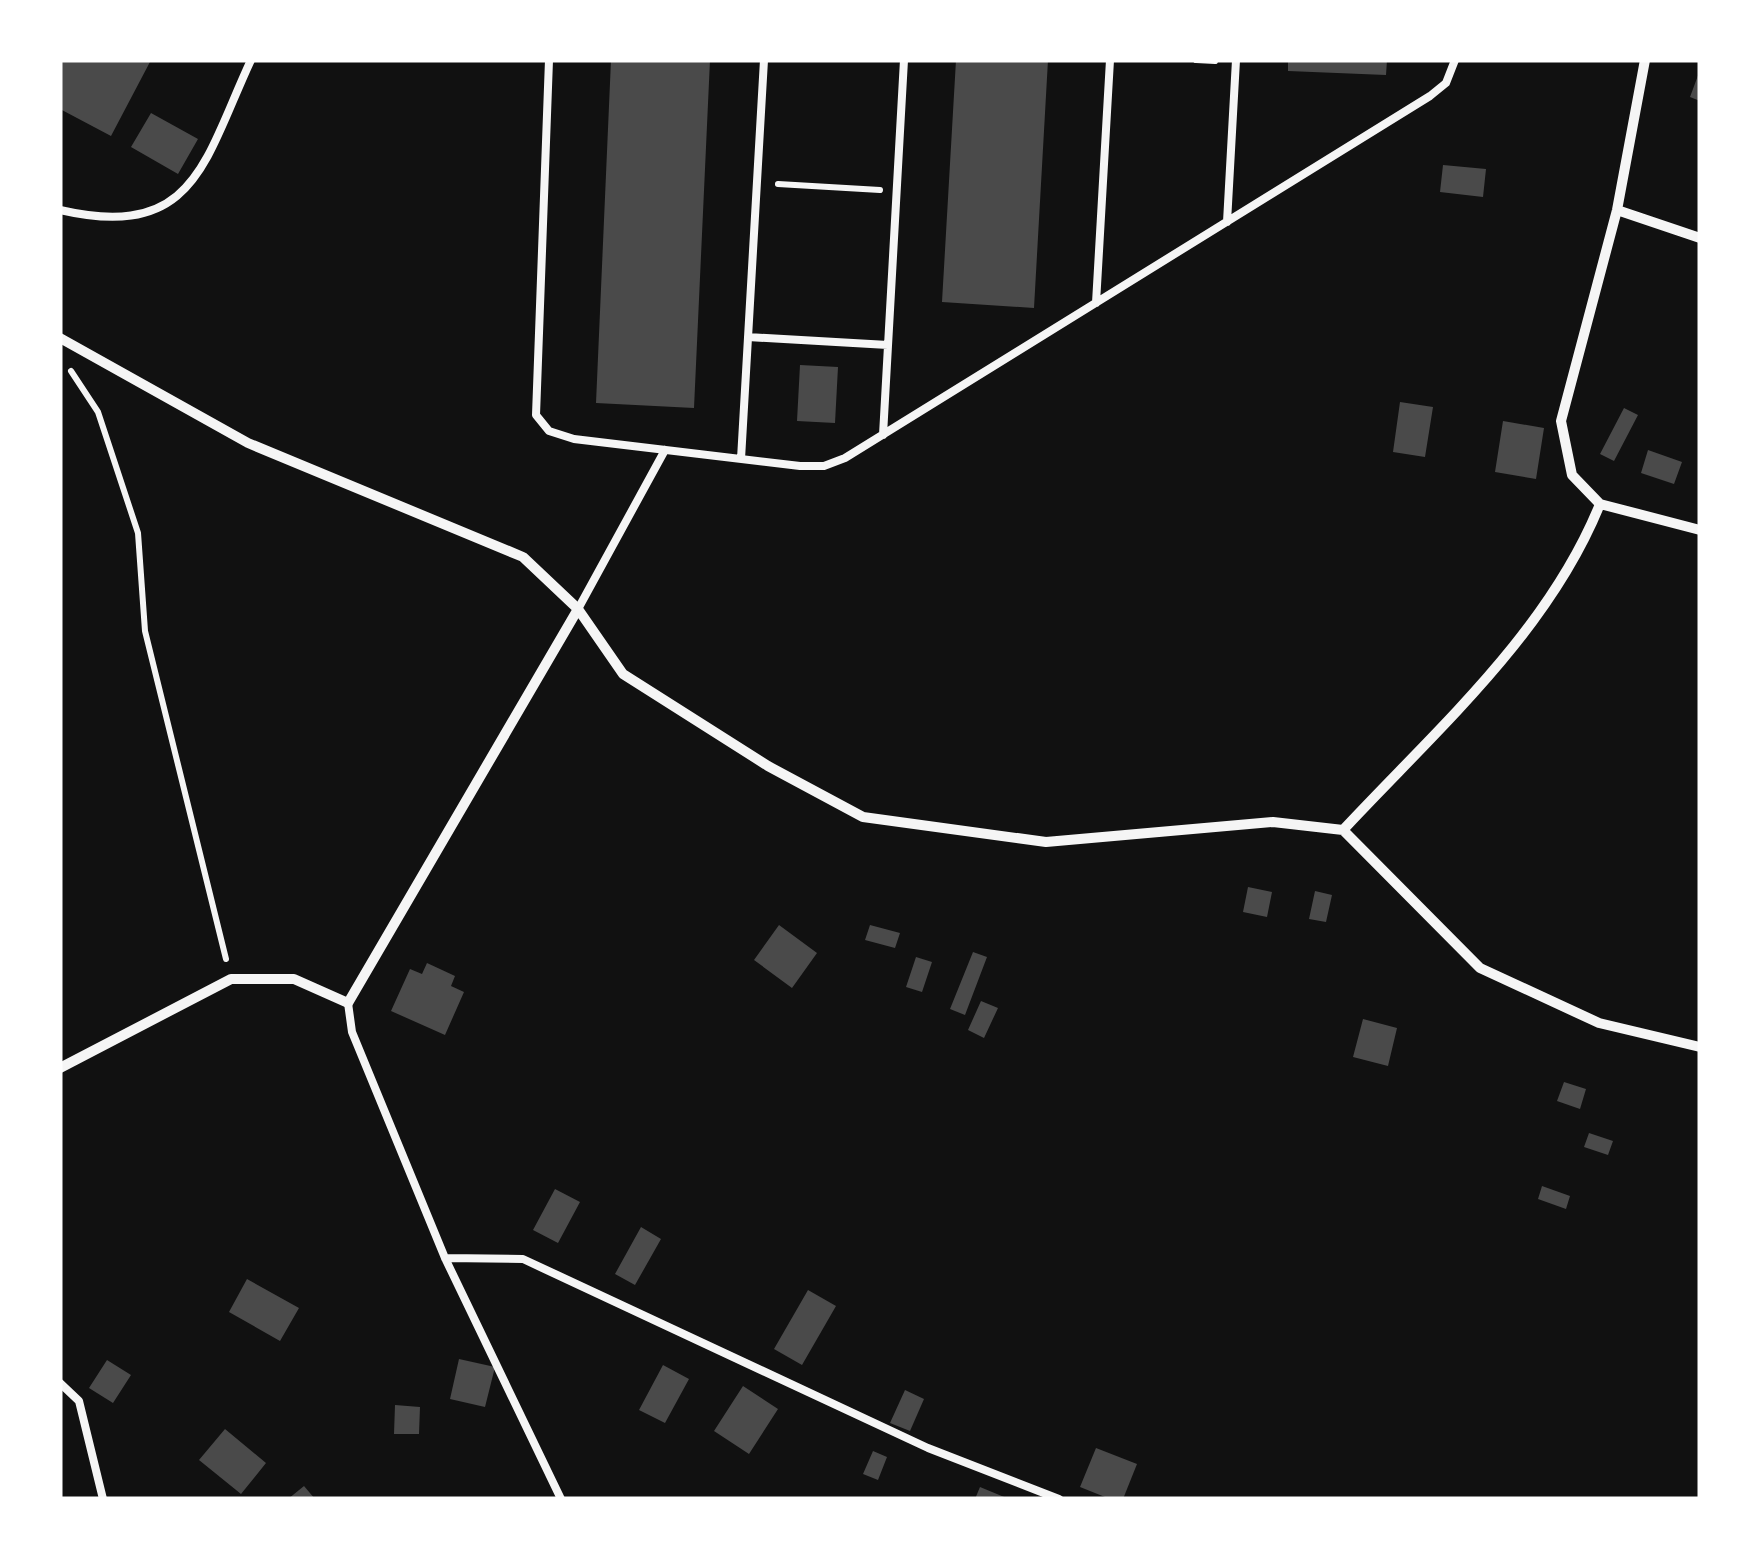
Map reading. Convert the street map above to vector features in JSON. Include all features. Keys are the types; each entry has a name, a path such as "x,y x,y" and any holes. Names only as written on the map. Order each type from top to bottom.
{"street":[{"path":"1646,60 1617,210 1561,421 1572,475 1600,504 1700,530"},
{"path":"1617,210 1700,238"},
{"path":"60,338 248,443 524,557 578,609 623,674 768,766 863,817 1046,842 1273,822 1343,830 1480,968 1599,1023 1700,1047"},
{"path":"1343,830 1516,645 1586,539 1600,504"},
{"path":"60,1068 231,979 294,978 348,1002 578,609"}],"lane":[{"path":"60,210 94,218 153,214 194,183 252,60"},
{"path":"549,60 536,415 549,431 574,439 824,466 883,435 1430,96 1446,83 1455,60"},
{"path":"741,460 764,60"},
{"path":"883,435 904,60"},
{"path":"1096,303 1110,60"},
{"path":"1227,222 1236,60"},
{"path":"748,337 888,345"},
{"path":"578,609 664,450"},
{"path":"348,1002 352,1032 444,1258 561,1499"},
{"path":"444,1258 523,1259 928,1448 1060,1499"},
{"path":"60,1383 79,1401 104,1499"}],"path":[{"path":"1196,60 1219,61"},
{"path":"757,183 896,190"},
{"path":"60,355 98,412 138,533 145,631 231,979"}],"building":[{"path":"60,60 151,60 111,136 60,109"},
{"path":"611,60 710,60 694,408 596,403"},
{"path":"956,60 1048,60 1034,308 942,302"},
{"path":"1288,60 1387,60 1386,75 1288,71"},
{"path":"1700,70 1700,101 1690,97"},
{"path":"151,113 198,139 178,174 131,147"},
{"path":"1443,165 1486,169 1483,197 1440,192"},
{"path":"800,365 838,367 835,423 797,421"},
{"path":"1400,402 1433,407 1425,457 1393,452"},
{"path":"1624,408 1638,415 1614,461 1600,454"},
{"path":"1503,421 1544,428 1536,479 1495,472"},
{"path":"1648,450 1682,462 1674,484 1641,473"},
{"path":"1248,887 1272,892 1267,917 1243,912"},
{"path":"1315,891 1332,895 1326,922 1309,919"},
{"path":"779,925 817,953 792,988 754,960"},
{"path":"870,925 900,933 895,948 865,940"},
{"path":"973,952 987,957 965,1015 950,1009"},
{"path":"916,957 932,962 922,992 906,987"},
{"path":"427,963 455,976 451,986 464,992 445,1035 391,1011 410,969 422,974"},
{"path":"981,1001 998,1008 984,1038 968,1030"},
{"path":"1363,1019 1397,1028 1388,1066 1353,1057"},
{"path":"1564,1082 1586,1089 1580,1109 1557,1101"},
{"path":"1589,1133 1613,1141 1608,1155 1584,1147"},
{"path":"1542,1186 1570,1196 1566,1209 1538,1199"},
{"path":"555,1189 580,1202 558,1243 533,1230"},
{"path":"641,1227 661,1239 635,1285 615,1274"},
{"path":"247,1279 299,1308 280,1341 229,1312"},
{"path":"808,1290 836,1306 802,1365 774,1349"},
{"path":"459,1359 495,1367 485,1407 450,1399"},
{"path":"107,1360 131,1375 113,1403 89,1388"},
{"path":"663,1365 689,1379 665,1423 639,1410"},
{"path":"743,1386 778,1409 749,1454 714,1431"},
{"path":"905,1390 924,1399 910,1431 890,1423"},
{"path":"395,1405 420,1407 419,1434 394,1434"},
{"path":"225,1429 266,1463 241,1494 199,1460"},
{"path":"1096,1448 1137,1464 1123,1499 1110,1499 1080,1487"},
{"path":"873,1451 887,1457 878,1480 863,1474"},
{"path":"304,1486 315,1499 288,1499"},
{"path":"980,1487 1009,1499 975,1499"}]}
